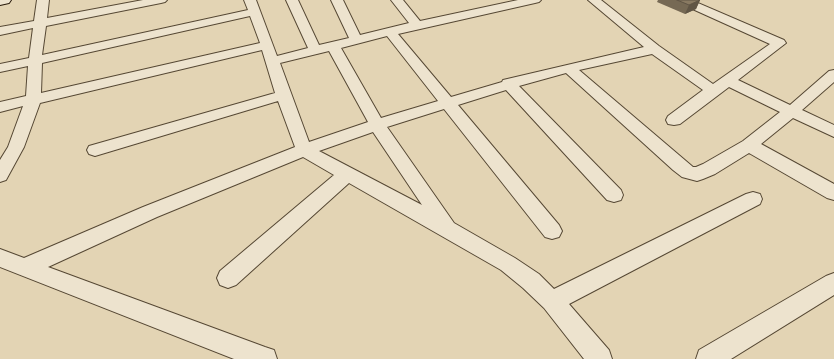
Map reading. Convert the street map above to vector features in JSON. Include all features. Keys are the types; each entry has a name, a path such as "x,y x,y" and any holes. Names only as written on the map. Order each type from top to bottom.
{"main road":[{"path":"0,1 4,0"}],"street":[{"path":"0,175 16,147 33,100 43,0"},
{"path":"0,31 162,0"},
{"path":"292,0 315,50"},
{"path":"337,0 356,40"},
{"path":"397,0 417,25"},
{"path":"0,107 270,53 315,50 417,25 530,0"},
{"path":"594,0 654,49 713,90"},
{"path":"674,120 779,43 681,0"},
{"path":"464,4 474,13"},
{"path":"0,68 252,6 270,53 282,95 304,150 448,229 508,264 531,281 552,301 600,359"},
{"path":"390,32 552,231"},
{"path":"332,46 377,125 448,229"},
{"path":"26,267 150,212 304,150 508,83 654,49"},
{"path":"568,68 679,166 688,172 697,174 708,170 749,146 791,112 834,74"},
{"path":"728,81 834,132"},
{"path":"508,83 614,195"},
{"path":"95,150 282,95"},
{"path":"749,146 834,193"},
{"path":"228,278 347,174"},
{"path":"552,301 753,199"},
{"path":"0,258 265,359"},
{"path":"708,359 834,283"}],"building":[{"path":"677,0 700,0 689,5"}]}
